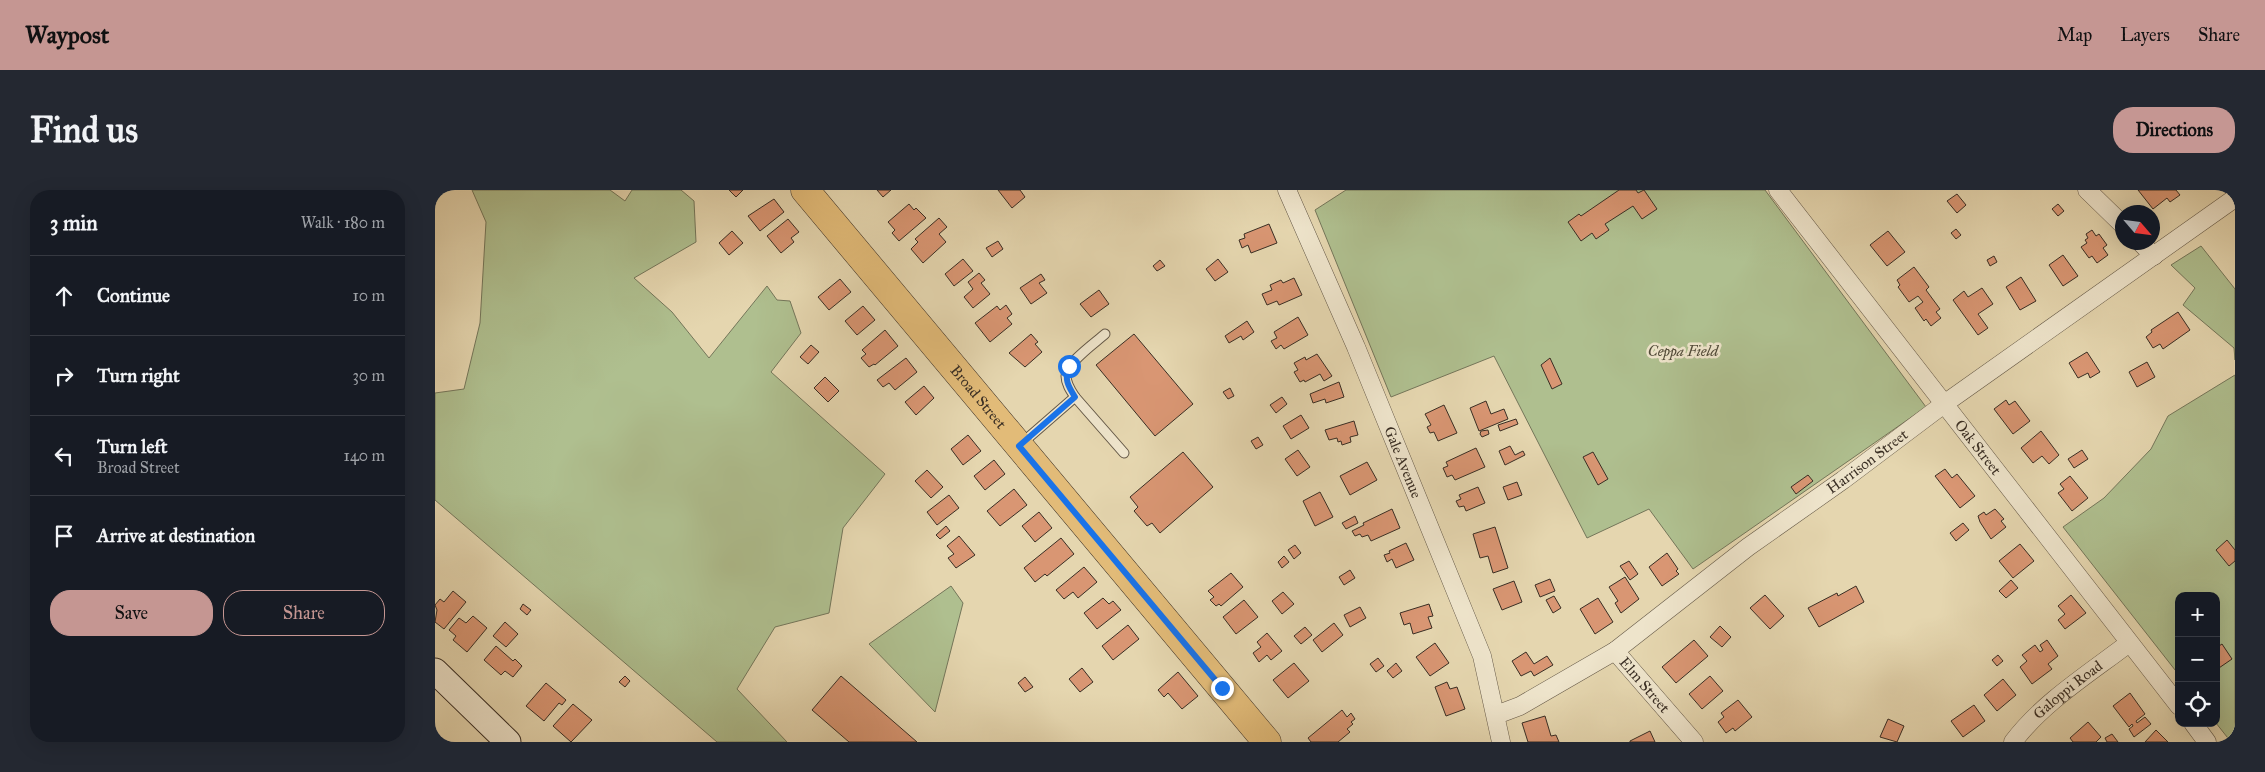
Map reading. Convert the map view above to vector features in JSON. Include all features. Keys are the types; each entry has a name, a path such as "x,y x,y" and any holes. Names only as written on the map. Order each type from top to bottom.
{"main road":[{"name":"Broad Street","path":"805,190 1267,742"}],"street":[{"name":"Gale Avenue","path":"1287,190 1356,347 1482,656 1501,742"},
{"name":"Oak Street","path":"1778,190 2175,701"},
{"path":"2087,190 2115,217"},
{"name":"Harrison Street","path":"1496,715 1520,706 1615,651 1704,580 1843,480 1944,404 2235,198"},
{"path":"2148,250 2154,256"},
{"name":"Galoppi Road","path":"2013,742 2024,727 2040,712 2129,643"},
{"name":"Elm Street","path":"1615,651 1694,742"},
{"path":"435,672 508,742"},
{"path":"2196,727 2207,742"}],"lane":[{"path":"1105,334 1069,366 1065,374 1067,383 1075,397 1124,453"},
{"path":"1019,446 1075,397"}],"green space":[{"path":"472,190 610,190 625,201 632,190 681,190 694,201 696,242 634,278 672,312 709,358 767,286 777,300 790,301 801,333 771,372 885,474 843,528 829,613 775,627 737,689 787,742 717,742 435,500 435,393 464,389 480,323 486,222"},
{"name":"Ceppa Field","path":"1346,190 1765,190 1926,407 1693,569 1649,509 1587,538 1494,356 1391,397 1315,210"},
{"path":"2201,246 2235,289 2235,360 2234,348 2183,305 2195,288 2171,265"},
{"path":"2235,375 2235,742 2231,742 2219,727 2220,592 2175,592 2175,670 2063,527 2104,498 2151,449 2168,416"},
{"path":"951,586 963,603 935,712 869,644"}],"building":[{"path":"729,190 743,190 736,197"},
{"path":"877,190 891,190 883,197"},
{"path":"998,190 1020,190 1025,197 1012,208"},
{"path":"1619,190 1636,190 1638,193 1644,190 1657,209 1642,219 1633,206 1605,224 1609,230 1596,239 1592,233 1581,241 1568,222 1579,214 1581,216"},
{"path":"2138,190 2176,190 2180,195 2170,202 2167,198 2158,205 2150,205"},
{"path":"1957,194 1966,205 1957,213 1947,201"},
{"path":"774,199 784,212 760,231 748,216"},
{"path":"909,204 926,218 899,241 892,233 895,230 888,222"},
{"path":"2058,204 2064,211 2058,216 2052,209"},
{"path":"939,218 947,227 939,234 946,242 923,263 911,249 918,242 915,239"},
{"path":"788,219 799,232 791,238 794,242 781,253 767,236"},
{"path":"1269,224 1277,243 1251,253 1248,245 1242,248 1239,240 1245,238 1244,234"},
{"path":"1956,229 1961,235 1956,239 1951,233"},
{"path":"2092,230 2096,236 2099,234 2107,245 2103,248 2108,255 2097,263 2092,256 2089,258 2081,247 2087,243 2085,240 2088,238 2086,234"},
{"path":"732,231 743,243 729,255 719,243"},
{"path":"1888,231 1905,252 1887,266 1870,245"},
{"path":"998,241 1003,249 992,257 986,248"},
{"path":"2063,255 2078,276 2063,286 2049,265"},
{"path":"1994,256 1997,262 1990,266 1987,260"},
{"path":"963,259 973,271 954,286 945,274"},
{"path":"1218,259 1228,272 1215,281 1206,269"},
{"path":"1160,260 1165,266 1157,271 1153,266"},
{"path":"1914,267 1929,287 1926,290 1940,309 1936,312 1941,318 1931,326 1926,319 1924,321 1915,308 1923,302 1918,296 1909,302 1898,287 1900,285 1897,280"},
{"path":"979,273 985,280 981,283 990,294 973,308 964,297 973,289 968,282"},
{"path":"1041,274 1045,280 1039,283 1047,293 1031,304 1020,288"},
{"path":"2021,277 2036,301 2020,310 2006,287"},
{"path":"1294,278 1302,295 1279,305 1277,301 1267,305 1262,294 1272,290 1270,285 1281,280 1283,283"},
{"path":"840,279 851,292 829,310 818,297"},
{"path":"1982,288 1993,304 1978,314 1988,328 1978,335 1953,300 1964,291 1968,297"},
{"path":"1099,290 1109,304 1091,317 1080,304"},
{"path":"1006,305 1012,314 1007,318 1012,324 990,342 975,323 997,306 1000,310"},
{"path":"863,306 875,320 857,335 845,321"},
{"path":"2178,312 2190,330 2163,349 2160,344 2153,348 2146,337 2152,332 2151,330"},
{"path":"1298,317 1308,335 1284,349 1281,345 1276,349 1271,341 1277,338 1274,332"},
{"path":"1247,321 1254,332 1243,340 1241,336 1229,343 1225,336"},
{"path":"885,330 898,346 875,365 869,367 861,358 866,354 862,350"},
{"path":"1031,334 1038,342 1035,344 1042,352 1025,367 1009,353"},
{"path":"1134,334 1193,404 1155,436 1096,365"},
{"path":"811,345 819,352 808,364 800,357"},
{"path":"2087,352 2100,372 2090,378 2088,373 2078,378 2069,363"},
{"path":"1317,354 1332,376 1324,381 1320,374 1305,382 1304,380 1300,382 1294,372 1298,370 1294,363 1305,357 1306,360"},
{"path":"906,358 917,372 895,390 889,383 883,387 877,380"},
{"path":"1550,358 1562,384 1552,389 1541,365"},
{"path":"2147,362 2155,377 2137,387 2129,372"},
{"path":"825,377 839,391 828,402 814,388"},
{"path":"1339,382 1344,397 1326,403 1325,399 1313,403 1310,394"},
{"path":"924,386 934,398 916,415 905,402"},
{"path":"1230,388 1234,396 1228,399 1223,392"},
{"path":"1282,397 1287,404 1276,413 1270,405"},
{"path":"2006,400 2009,405 2015,401 2030,421 2013,434 1994,409"},
{"path":"1486,401 1491,414 1504,409 1508,419 1479,431 1470,408"},
{"path":"1444,405 1457,433 1438,441 1434,432 1430,433 1427,427 1431,425 1425,414"},
{"path":"1301,415 1309,428 1291,439 1283,426"},
{"path":"1516,419 1518,424 1500,431 1498,425"},
{"path":"1354,421 1358,435 1350,437 1351,442 1342,445 1341,441 1338,442 1337,438 1329,440 1325,430"},
{"path":"1488,430 1489,434 1482,437 1481,431"},
{"path":"2041,431 2059,455 2049,464 2042,456 2033,463 2021,448"},
{"path":"968,435 981,451 963,465 951,449"},
{"path":"1258,437 1263,445 1256,449 1251,441"},
{"path":"1510,446 1515,455 1523,451 1525,455 1505,465 1499,451"},
{"path":"1476,448 1485,467 1455,480 1452,475 1447,477 1443,468 1448,466 1446,462"},
{"path":"1298,450 1310,467 1297,476 1285,459"},
{"path":"2082,450 2088,459 2074,468 2068,459"},
{"path":"1183,452 1213,487 1160,533 1152,523 1147,526 1134,511 1138,507 1130,497"},
{"path":"1593,452 1608,479 1598,485 1583,457"},
{"path":"994,460 1005,474 985,490 974,476"},
{"path":"1367,462 1377,480 1350,495 1340,476"},
{"path":"1945,469 1952,478 1957,474 1975,496 1960,508 1935,476"},
{"path":"927,470 943,487 931,498 915,481"},
{"path":"1808,475 1813,481 1796,494 1791,487"},
{"path":"2070,476 2088,498 2072,511 2058,493 2064,489 2060,484"},
{"path":"1517,482 1522,495 1508,500 1503,487"},
{"path":"1478,487 1485,503 1466,511 1464,506 1459,507 1456,501 1461,499 1459,495"},
{"path":"1014,489 1027,505 1000,526 987,511"},
{"path":"1320,492 1333,517 1315,526 1303,501"},
{"path":"949,495 959,508 937,525 927,512"},
{"path":"1392,509 1400,528 1371,541 1368,535 1362,537 1360,534 1355,536 1352,531 1364,525 1363,523"},
{"path":"1995,509 2004,519 2001,521 2006,527 1991,539 1978,516 1984,512 1986,515"},
{"path":"1039,512 1052,528 1035,542 1022,526"},
{"path":"1355,516 1358,523 1346,529 1342,523"},
{"path":"1963,523 1969,530 1956,541 1950,533"},
{"path":"946,526 950,531 940,539 936,535"},
{"path":"1495,527 1508,568 1493,573 1488,556 1480,558 1473,534"},
{"path":"959,536 975,555 956,568 948,558 954,554 947,546"},
{"path":"1061,538 1074,554 1047,576 1045,574 1035,582 1024,568"},
{"path":"2227,540 2235,550 2235,561 2229,566 2216,550"},
{"path":"1406,543 1414,560 1396,568 1392,559 1387,562 1384,555"},
{"path":"2020,544 2034,561 2013,578 1999,561"},
{"path":"1295,545 1301,553 1294,559 1288,550"},
{"path":"1667,553 1678,569 1676,571 1679,574 1662,586 1649,567"},
{"path":"1284,556 1289,562 1282,568 1278,562"},
{"path":"1629,561 1638,574 1630,580 1620,566"},
{"path":"1084,567 1097,582 1078,598 1073,592 1064,599 1056,590"},
{"path":"1350,570 1355,578 1344,585 1339,577"},
{"path":"1231,573 1243,587 1221,606 1219,604 1216,606 1210,600 1214,597 1208,591"},
{"path":"1625,577 1639,599 1621,613 1615,603 1618,601 1609,587"},
{"path":"1550,579 1555,591 1540,597 1535,585"},
{"path":"2011,580 2018,588 2006,598 1999,591"},
{"path":"1514,581 1522,602 1502,610 1493,589"},
{"path":"1856,586 1864,602 1819,627 1808,608 1837,593 1838,596"},
{"path":"453,591 466,602 444,629 435,622 437,610 435,605 440,599 444,602"},
{"path":"1283,592 1294,604 1282,614 1272,601"},
{"path":"1765,595 1784,616 1770,629 1750,608"},
{"path":"2071,595 2086,613 2065,629 2058,620 2065,614 2058,606"},
{"path":"1554,596 1561,608 1553,613 1546,600"},
{"path":"1103,598 1109,604 1113,601 1121,610 1097,629 1084,613"},
{"path":"1598,598 1613,622 1595,634 1580,609"},
{"path":"1244,600 1258,617 1236,634 1223,617"},
{"path":"523,604 531,610 527,615 520,609"},
{"path":"1429,604 1433,616 1428,617 1432,628 1413,634 1410,623 1404,625 1400,613"},
{"path":"1360,607 1366,618 1350,627 1344,615"},
{"path":"473,616 487,628 467,652 453,640 456,636 449,630 459,618 466,623"},
{"path":"505,622 518,634 506,647 493,636"},
{"path":"1334,623 1343,635 1322,652 1313,640"},
{"path":"1128,625 1139,639 1113,660 1102,646"},
{"path":"1720,626 1731,637 1722,647 1710,637"},
{"path":"1305,627 1312,635 1301,644 1294,636"},
{"path":"1267,633 1282,651 1271,660 1267,655 1259,662 1253,653 1261,647 1257,642"},
{"path":"1694,640 1708,656 1676,683 1662,667"},
{"path":"2047,640 2058,656 2048,664 2052,669 2032,684 2020,667 2027,661 2022,655 2035,645 2040,652 2043,650 2040,645"},
{"path":"1435,643 1449,663 1430,676 1416,657"},
{"path":"2222,644 2232,659 2220,667 2220,645"},
{"path":"496,646 513,661 515,659 522,666 513,677 505,671 501,675 484,660"},
{"path":"1526,652 1534,664 1547,656 1553,665 1534,676 1531,671 1521,676 1512,661"},
{"path":"1998,655 2003,661 1997,666 1992,660"},
{"path":"1378,658 1384,666 1376,672 1370,664"},
{"path":"1294,663 1309,681 1288,698 1273,680"},
{"path":"1396,663 1402,671 1393,678 1387,671"},
{"path":"1082,668 1093,682 1080,692 1069,679"},
{"path":"1178,672 1198,696 1182,709 1168,693 1164,697 1158,690"},
{"path":"625,676 630,681 625,687 619,682"},
{"path":"841,676 917,742 849,742 812,710"},
{"path":"1710,676 1723,691 1702,709 1689,694"},
{"path":"1025,677 1033,687 1025,692 1018,683"},
{"path":"2003,679 2016,695 1997,711 1984,695"},
{"path":"1447,682 1450,689 1457,687 1465,709 1446,716 1435,687"},
{"path":"546,683 566,700 562,705 559,703 544,721 526,706"},
{"path":"2130,693 2145,714 2136,721 2137,723 2145,717 2151,724 2134,737 2129,729 2133,726 2132,724 2129,727 2113,706"},
{"path":"1738,700 1752,717 1735,731 1733,728 1726,733 1718,722 1724,717 1721,713"},
{"path":"573,704 592,720 571,742 553,726"},
{"path":"1974,705 1985,721 1963,737 1951,721"},
{"path":"1342,710 1347,717 1351,713 1355,719 1351,722 1353,724 1347,729 1350,732 1338,742 1311,742 1308,738"},
{"path":"1545,716 1551,736 1556,735 1559,742 1528,742 1522,723"},
{"path":"1888,719 1904,726 1897,742 1880,737"},
{"path":"2088,722 2101,737 2096,742 2073,742 2070,738"},
{"path":"2156,730 2168,742 2145,742"},
{"path":"1650,731 1655,742 1630,742 1630,741"},
{"path":"2112,734 2118,742 2107,742 2105,738"}],"route":[{"path":"1069,366 1065,374 1067,383 1075,397 1019,446 1222,688"}]}
